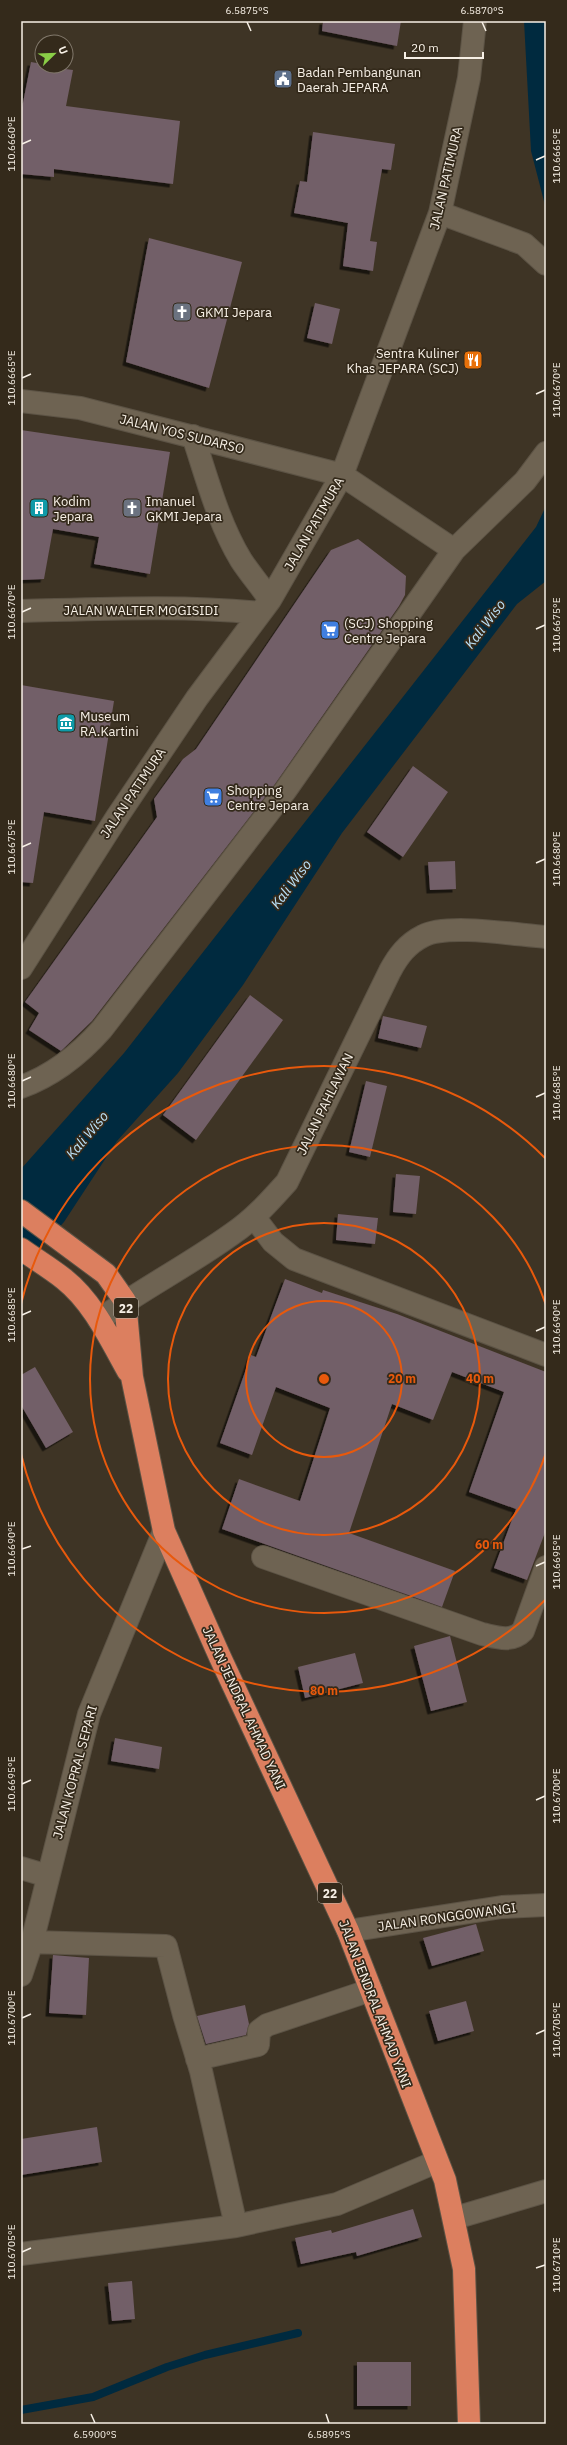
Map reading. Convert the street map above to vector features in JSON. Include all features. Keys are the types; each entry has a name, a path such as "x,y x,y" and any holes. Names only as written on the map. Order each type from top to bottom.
{"highway":[{"name":"JALAN JENDRAL AHMAD YANI","path":"21,1211 106,1274 125,1301 132,1377 164,1531 220,1657 348,1931 436,2162 445,2180 455,2218 464,2269 469,2424"},
{"name":"JALAN JENDRAL AHMAD YANI","path":"21,1249 65,1279 99,1320 132,1377"}],"street":[{"name":"JALAN PATIMURA","path":"21,968 117,817 192,704 265,606 342,475 440,213 468,78 475,21"},
{"path":"440,213 524,244 546,264"},
{"name":"JALAN YOS SUDARSO","path":"21,401 80,408 342,475 454,550"},
{"path":"193,436 217,508 230,538 265,606"},
{"path":"21,1087 35,1082 69,1062 102,1029 285,791 454,550 525,481 546,453"},
{"name":"JALAN WALTER MOGISIDI","path":"21,611 170,608 224,609 265,606"},
{"name":"JALAN PAHLAWAN","path":"99,1320 125,1301 233,1234 254,1217 287,1182 400,953 424,935 446,930 546,937"},
{"path":"254,1217 273,1242 294,1259 546,1354"},
{"name":"JALAN KOPRAL SEPARI","path":"21,1975 32,1942 88,1714 164,1531"},
{"path":"263,1557 482,1634 502,1638 516,1637 523,1631 546,1567"},
{"path":"21,1868 48,1876"},
{"name":"JALAN RONGGOWANGI","path":"348,1931 502,1907 546,1905"},
{"path":"32,1942 166,1946 197,2059 236,2226"},
{"path":"197,2059 258,2045 259,2031 267,2026 371,1990"},
{"path":"21,2254 236,2226 338,2204 436,2162"},
{"path":"455,2218 546,2191"}],"water":[{"path":"524,21 546,21 546,209 531,151"},
{"name":"Kali Wiso","path":"546,506 546,581 517,604 342,833 243,985 178,1073 117,1141 64,1222 21,1269 21,1169 124,1053 536,527"}],"building":[{"path":"323,21 401,21 397,46 322,31"},
{"path":"31,62 34,63 34,74 72,74 66,106 180,121 173,184 54,169 54,177 21,174 21,113"},
{"path":"313,132 395,144 391,170 382,169 370,241 377,242 373,271 343,266 348,223 294,213 300,181 307,182"},
{"name":"GKMI Jepara","path":"149,238 242,262 209,388 126,362"},
{"path":"315,303 340,309 332,344 307,338"},
{"path":"21,430 170,452 150,574 94,564 99,537 53,529 44,579 21,580"},
{"name":"Shopping Centre Jepara","path":"358,539 406,576 405,595 399,606 275,784 92,1021 61,1051 29,1030 39,1013 25,1002 157,817 154,799 183,759 196,749 331,550"},
{"path":"21,685 114,701 95,821 44,812 33,883 21,882"},
{"path":"413,766 448,792 403,857 367,832"},
{"path":"455,861 456,889 430,890 428,862"},
{"path":"250,995 283,1020 196,1140 163,1115"},
{"path":"383,1016 427,1026 421,1048 378,1038"},
{"path":"366,1081 387,1086 370,1157 349,1152"},
{"path":"396,1174 420,1176 416,1214 393,1212"},
{"path":"338,1214 378,1218 375,1244 336,1240"},
{"path":"285,1279 322,1293 323,1290 397,1314 546,1372 546,1530 527,1580 494,1568 516,1509 469,1492 504,1392 452,1372 433,1420 392,1404 349,1533 455,1571 442,1607 222,1529 239,1479 300,1501 330,1408 276,1387 252,1455 220,1443 251,1355 256,1357"},
{"path":"35,1367 73,1432 46,1448 21,1405 21,1375"},
{"path":"450,1636 467,1702 431,1711 414,1646"},
{"path":"355,1653 363,1683 305,1698 298,1667"},
{"path":"115,1738 162,1747 159,1769 111,1761"},
{"path":"476,1924 484,1951 432,1966 423,1938"},
{"path":"53,1955 89,1958 86,2015 49,2013"},
{"path":"466,2001 474,2031 438,2041 429,2011"},
{"path":"245,2005 249,2024 246,2035 206,2044 197,2016"},
{"path":"97,2127 102,2162 21,2175 21,2139"},
{"path":"413,2209 422,2237 357,2256 356,2252 301,2264 295,2238 331,2230 332,2233"},
{"path":"132,2281 135,2319 112,2321 108,2283"},
{"path":"357,2362 411,2362 411,2406 357,2406"}],"waterway":[{"path":"21,2410 93,2397 167,2367 205,2355 298,2333"}],"place":[{"name":"Badan Pembangunan Daerah JEPARA","path":"283,79"},
{"name":"GKMI Jepara","path":"182,312"},
{"name":"Sentra Kuliner Khas JEPARA (SCJ)","path":"473,360"},
{"name":"Kodim Jepara","path":"39,508"},
{"name":"Imanuel GKMI Jepara","path":"132,508"},
{"name":"(SCJ) Shopping Centre Jepara","path":"330,630"},
{"name":"Museum RA.Kartini","path":"66,723"},
{"name":"Shopping Centre Jepara","path":"213,797"}]}
